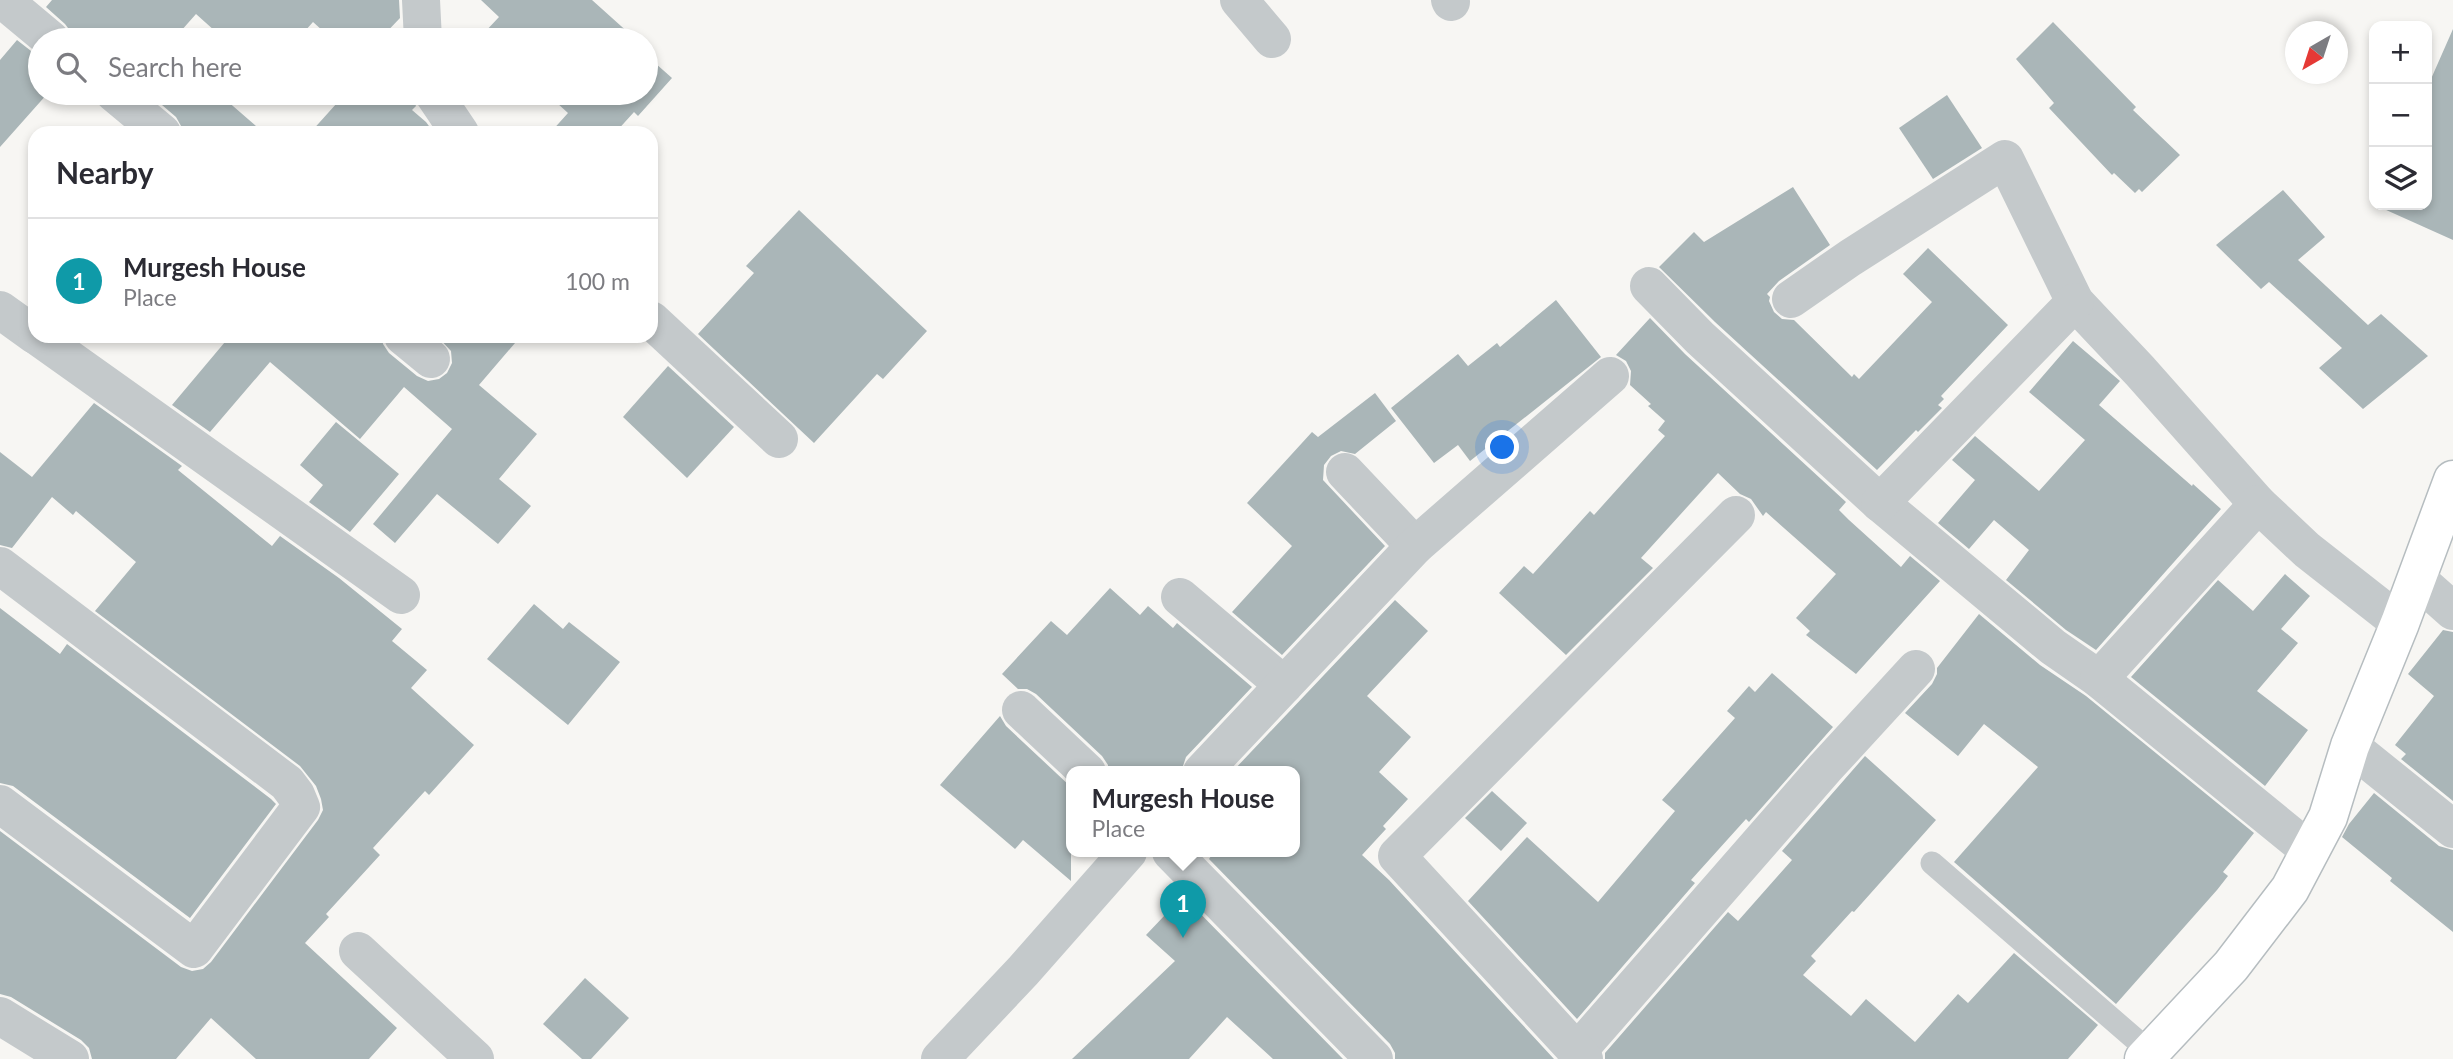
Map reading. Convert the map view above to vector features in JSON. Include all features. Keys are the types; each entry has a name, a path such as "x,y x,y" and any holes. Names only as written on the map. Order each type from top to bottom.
{"street":[{"path":"4,0 37,28"},
{"path":"421,0 422,28"},
{"path":"1239,0 1272,38"},
{"path":"128,105 154,126"},
{"path":"441,105 455,126"},
{"path":"1791,299 2005,159 2075,302 2258,504 2307,550 2400,623"},
{"path":"1649,286 1700,338 1880,503 2053,647 2099,680 2310,851"},
{"path":"1880,503 2075,302"},
{"path":"0,310 28,329"},
{"path":"658,327 779,439"},
{"path":"47,343 401,595"},
{"path":"1208,766 1415,546 1610,376"},
{"path":"1345,472 1415,546"},
{"path":"2147,1056 2231,966 2290,889 2328,817 2350,746 2400,623 2453,480"},
{"path":"2099,680 2258,504"},
{"path":"1736,515 1397,856 1580,1056 1825,768 1916,669"},
{"path":"0,566 287,783 301,807 194,949 0,804"},
{"path":"2417,579 2453,611"},
{"path":"1180,597 1284,685"},
{"path":"1021,710 1081,766"},
{"path":"2350,746 2453,829"},
{"path":"940,1059 1023,971 1124,857"},
{"path":"1176,857 1374,1059"},
{"path":"358,951 475,1059"},
{"path":"0,1016 70,1059"}],"lane":[{"path":"1932,863 2147,1056"}],"building":[{"path":"52,0 399,0 400,18 390,28 320,28 313,22 308,28 212,28 196,14 184,28 68,28 46,7"},
{"path":"481,0 592,0 623,28 489,28 499,17"},
{"path":"2053,22 2136,107 2133,110 2180,155 2142,192 2139,189 2135,193 2114,173 2112,175 2049,108 2054,103 2016,59"},
{"path":"2453,29 2453,240 2386,210 2432,210 2432,77"},
{"path":"17,40 28,49 28,105 37,105 0,147 0,60"},
{"path":"658,66 672,78 658,94"},
{"path":"1947,95 1982,148 1933,179 1899,128"},
{"path":"162,105 232,105 256,126 181,126 176,117"},
{"path":"335,105 416,105 412,110 429,126 316,126"},
{"path":"559,105 648,105 638,116 634,112 621,126 556,126 568,113"},
{"path":"1793,187 1830,245 1779,281 1767,294 1769,301 1774,312 1782,319 1794,320 1852,377 1854,374 1859,379 1932,302 1903,274 1928,248 2008,325 1941,396 1944,399 1938,405 1942,408 1877,470 1659,267 1694,232 1704,242"},
{"path":"2283,190 2325,237 2298,260 2368,325 2381,314 2428,356 2363,409 2319,368 2342,348 2269,282 2261,289 2216,245"},
{"path":"799,210 927,331 883,379 877,374 814,443 698,334 754,273 746,266"},
{"path":"1556,300 1601,357 1470,461 1458,445 1434,463 1391,408 1458,354 1468,366 1497,343 1500,347"},
{"path":"1650,318 1685,354 1846,502 1839,510 1849,520 1901,567 1910,556 1940,581 1856,674 1806,635 1810,631 1796,618 1836,574 1766,512 1763,516 1751,499 1740,494 1718,473 1641,558 1653,568 1566,655 1499,593 1524,566 1533,574 1590,511 1594,515 1665,436 1658,430 1665,421 1630,385 1631,371 1626,361 1616,355"},
{"path":"2073,341 2120,381 2099,405 2221,509 2096,650 2066,630 2006,580 2029,550 1994,520 1969,549 1938,523 1975,480 1952,460 1975,436 2039,491 2085,440 2029,392"},
{"path":"224,343 383,343 389,353 417,376 428,381 439,379 447,373 452,363 451,351 444,343 515,343 479,385 537,434 499,479 531,506 498,544 437,494 395,543 373,524 452,429 404,387 360,439 270,362 210,432 172,405"},
{"path":"668,366 734,427 687,478 623,417"},
{"path":"1375,393 1396,421 1355,454 1341,451 1331,456 1324,465 1323,480 1385,546 1282,655 1232,612 1292,546 1247,503 1312,432 1318,437"},
{"path":"94,403 182,466 178,470 272,546 280,536 339,578 402,629 392,641 427,670 411,688 474,745 429,795 425,791 373,848 380,855 326,914 329,917 305,943 397,1028 369,1059 256,1059 211,1018 176,1059 92,1059 89,1048 81,1040 11,997 0,994 0,831 181,967 192,971 203,969 211,962 323,810 316,786 300,766 95,611 136,562 76,511 73,515 52,497 12,548 0,545 0,452 32,477"},
{"path":"336,422 399,474 350,532 309,502 323,485 300,465"},
{"path":"2285,574 2310,596 2281,629 2298,643 2257,691 2308,730 2265,786 2131,677 2218,580 2253,611"},
{"path":"1110,588 1140,615 1148,606 1173,628 1177,623 1252,687 1186,757 1183,766 1108,766 1102,756 1036,694 1027,689 1018,689 1002,674 1051,621 1067,635"},
{"path":"1395,600 1428,631 1367,696 1411,737 1379,772 1408,799 1383,826 1386,829 1362,855 1389,880 1554,1059 1395,1059 1390,1044 1209,859 1300,857 1300,766 1238,766"},
{"path":"534,604 563,629 569,622 620,662 568,725 487,659"},
{"path":"0,608 60,654 67,644 276,804 190,918 13,786 0,783"},
{"path":"1979,614 2040,665 2086,696 2254,833 2223,872 2228,876 2217,890 2116,1004 1954,862 2038,767 1984,724 1958,756 1905,713 1932,684 1937,668"},
{"path":"2443,630 2453,632 2453,801 2401,759 2406,754 2395,745 2434,696 2408,674"},
{"path":"1772,673 1833,727 1749,822 1746,819 1691,880 1695,883 1577,1019 1468,901 1527,837 1598,902 1675,811 1662,800 1735,718 1727,711 1749,686 1755,692"},
{"path":"1000,716 1006,726 1066,782 1066,857 1071,857 1071,881 1023,840 1015,849 940,785"},
{"path":"1865,756 1936,820 1811,956 1816,961 1803,975 1851,1016 1866,999 1915,1042 1958,994 1968,1003 2014,953 2098,1025 2068,1059 1605,1059 1605,1053 1728,912 1738,921 1792,860 1782,851"},
{"path":"1492,791 1527,823 1501,851 1465,818"},
{"path":"2374,793 2439,846 2453,850 2453,932 2390,881 2392,878 2342,837"},
{"path":"1183,896 1343,1059 1273,1059 1227,1017 1189,1059 1072,1059 1175,961 1146,935"},
{"path":"585,978 629,1018 591,1059 582,1059 543,1024"}],"place":[{"name":"Murgesh House","path":"1183,938"}]}
